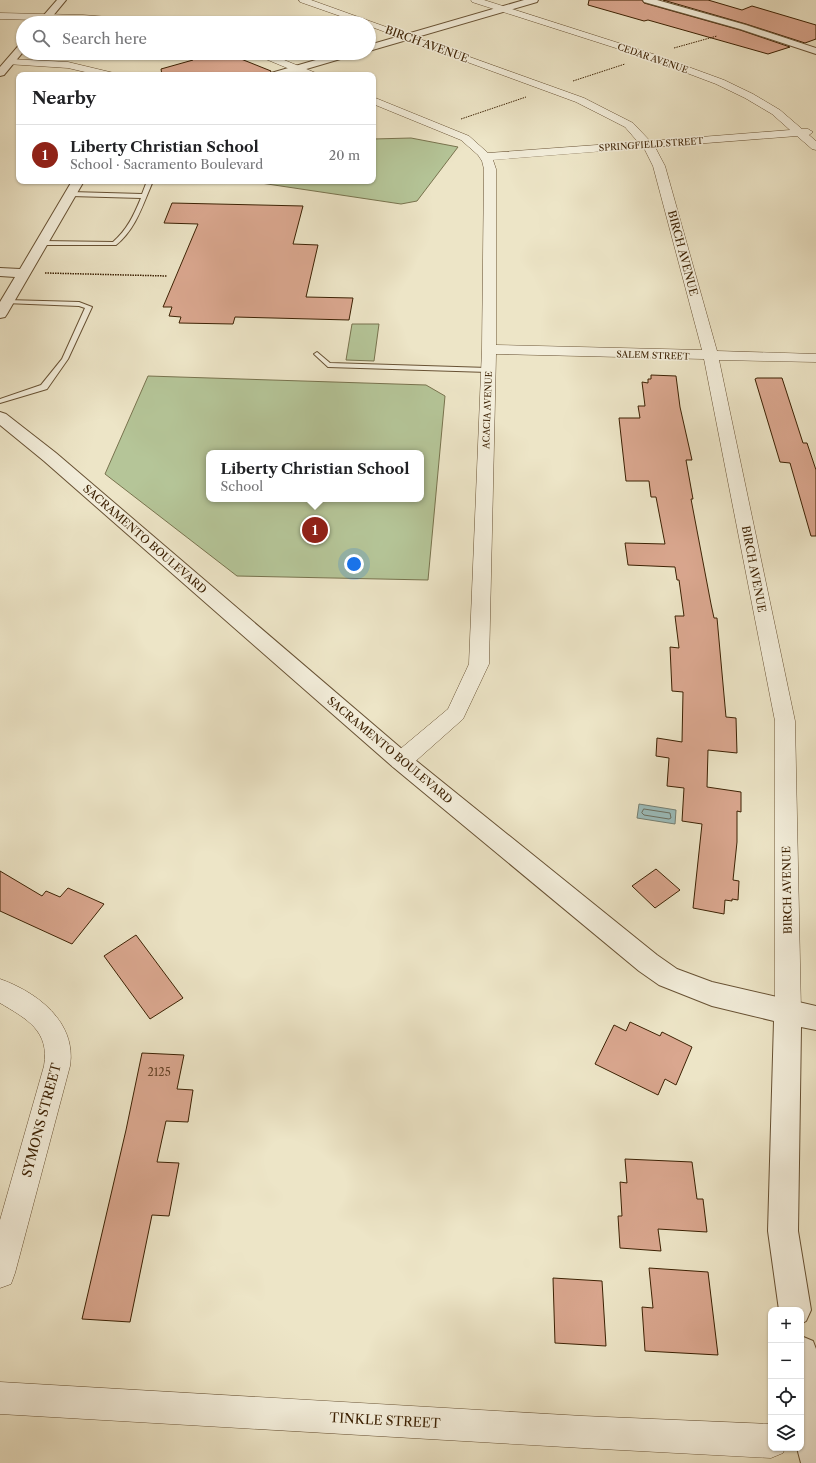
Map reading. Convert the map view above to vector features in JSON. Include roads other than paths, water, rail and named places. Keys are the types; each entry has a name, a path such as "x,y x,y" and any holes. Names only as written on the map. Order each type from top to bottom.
{"street":[{"path":"48,16 62,0"},
{"name":"BIRCH AVENUE","path":"303,0 349,16"},
{"name":"CEDAR AVENUE","path":"475,0 656,58 713,79 749,96 776,112 801,132 816,147"},
{"path":"376,46 534,0"},
{"path":"647,0 750,29 816,51"},
{"path":"0,16 16,17"},
{"name":"BIRCH AVENUE","path":"376,26 580,100 629,125 651,149 659,166 711,356 785,721 788,1012 783,1231 795,1307"},
{"path":"0,73 16,55"},
{"path":"276,60 306,72"},
{"path":"286,72 328,60"},
{"path":"10,62 68,65 100,72"},
{"path":"376,101 457,134 475,146 485,157"},
{"name":"SPRINGFIELD STREET","path":"485,157 816,131"},
{"name":"ACACIA AVENUE","path":"401,761 456,714 479,664 489,349 490,169 485,157"},
{"path":"4,308 76,184"},
{"path":"0,272 25,273"},
{"name":"SALEM STREET","path":"489,349 816,358"},
{"name":"SACRAMENTO BOULEVARD","path":"0,417 56,462 401,761 648,963 668,977 712,994 816,1018"},
{"name":"SYMONS STREET","path":"0,990 29,1007 49,1026 58,1046 57,1066 0,1273"},
{"path":"804,1379 812,1447"},
{"name":"TINKLE STREET","path":"0,1398 583,1432 768,1441"}],"lane":[{"path":"42,244 114,244 122,239 134,220 149,184"},
{"path":"71,194 144,196"},
{"path":"0,401 44,387 66,359 89,307 79,304 4,308"},
{"path":"316,354 328,365 488,370"}],"water":[{"path":"639,804 676,810 675,824 637,818"}],"place":[{"name":"Liberty Christian School","path":"315,530"}]}
